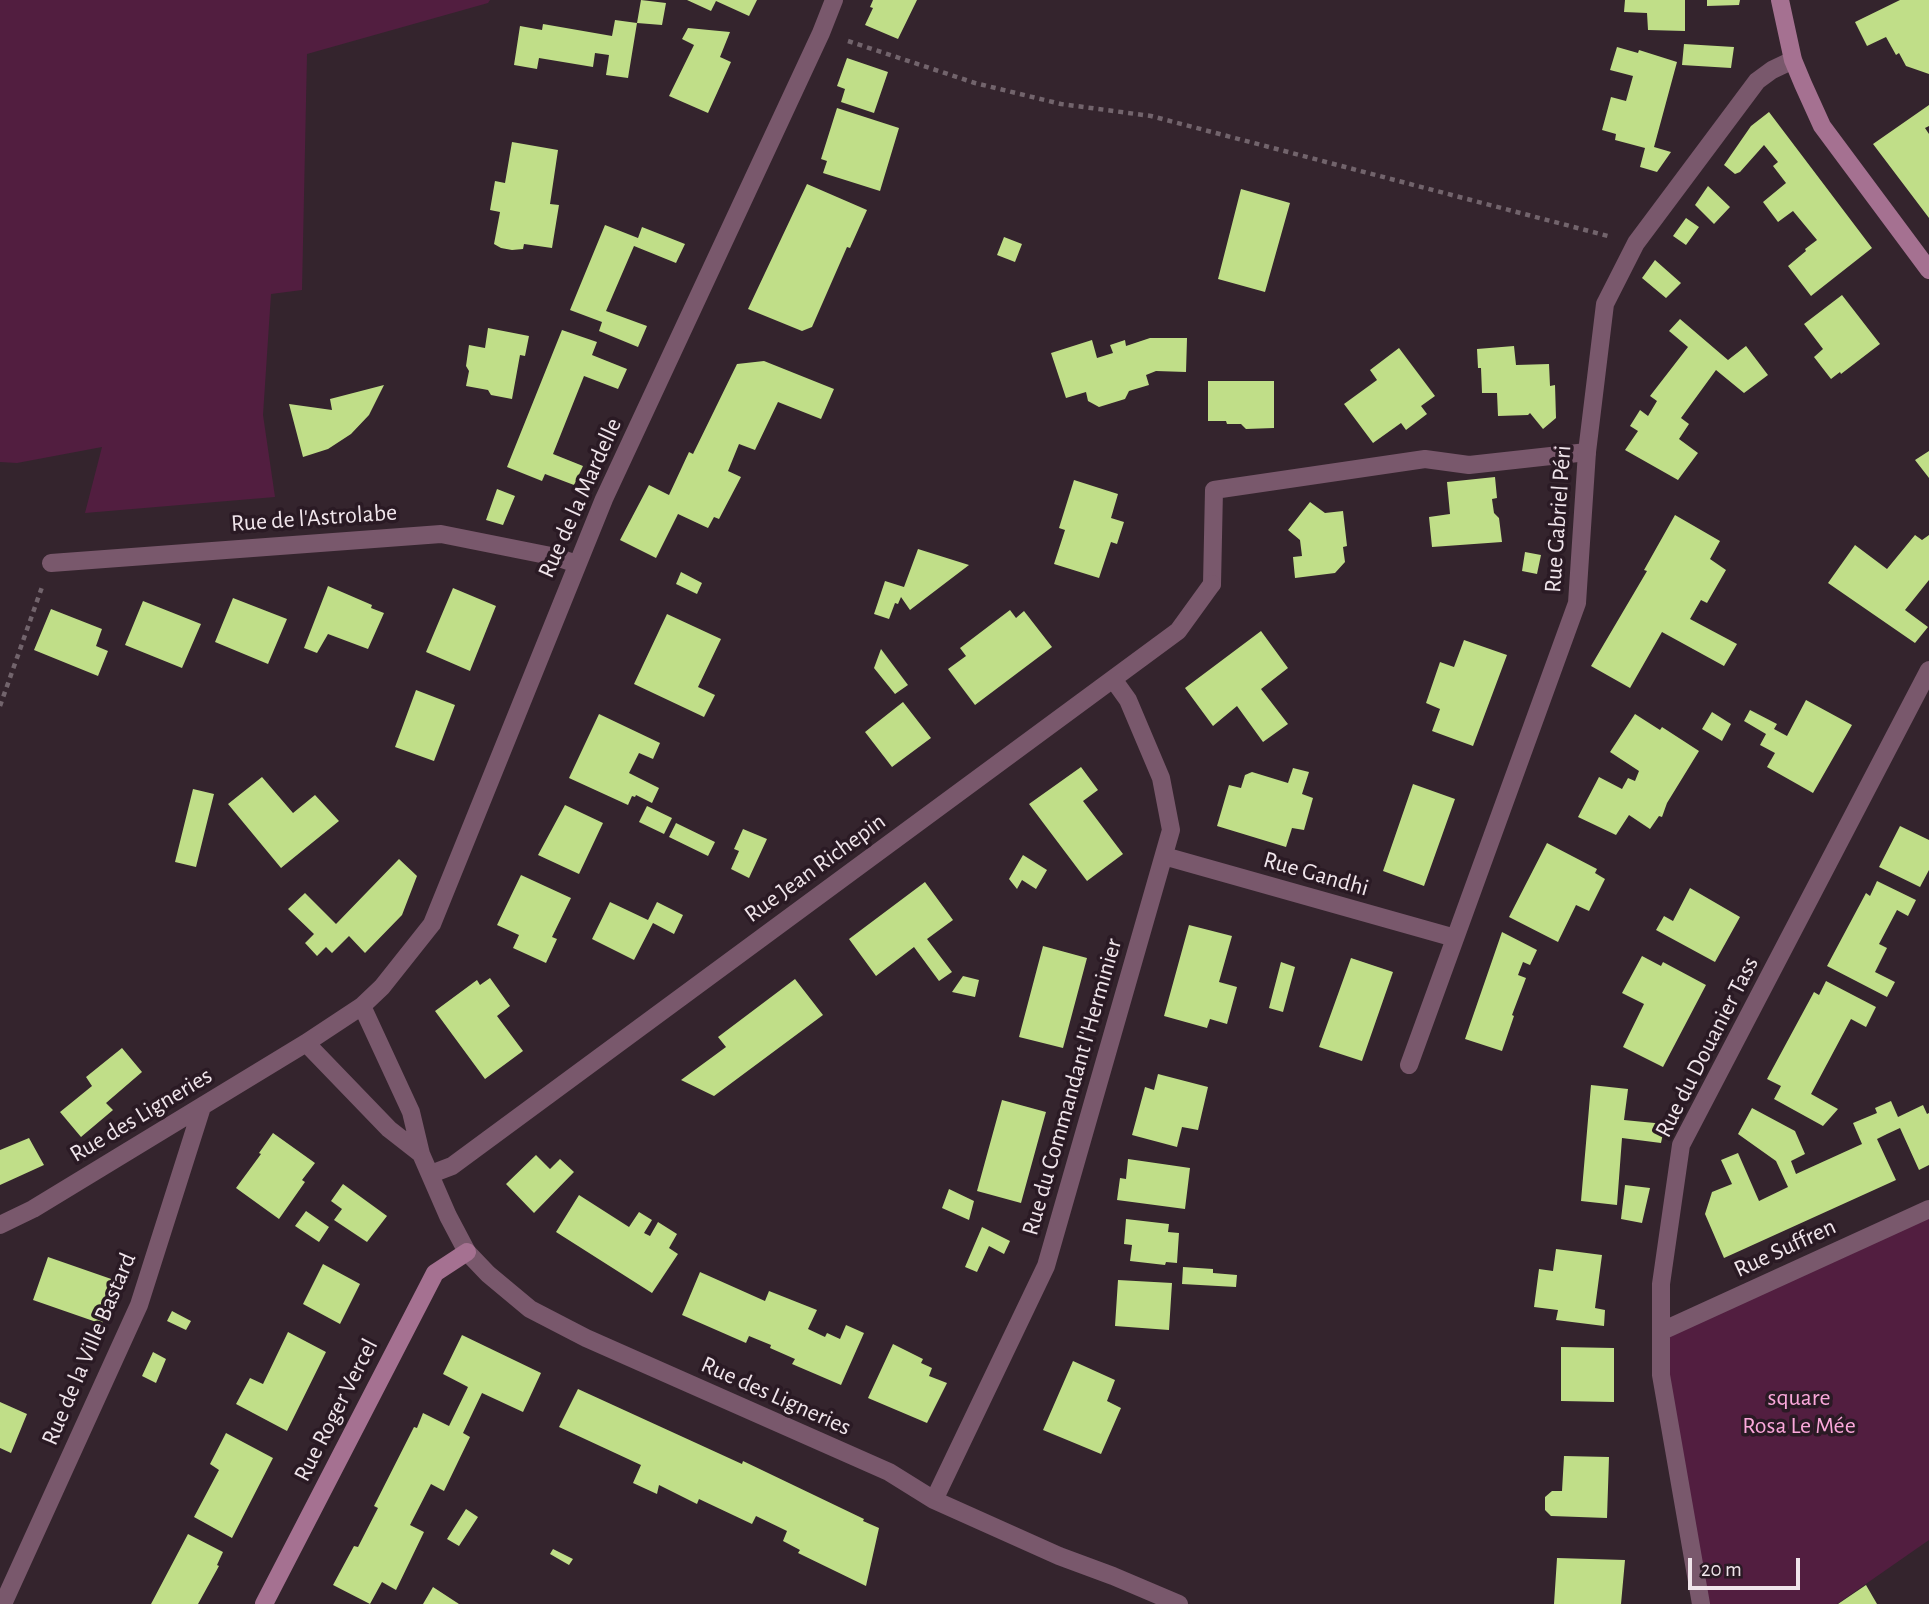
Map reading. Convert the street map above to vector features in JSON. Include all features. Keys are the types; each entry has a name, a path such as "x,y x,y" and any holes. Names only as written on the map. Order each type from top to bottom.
{"street":[{"name":"Rue de la Mardelle","path":"362,1006 382,987 432,924 610,486 834,0"},
{"path":"1780,0 1793,60 1822,126 1929,270"},
{"name":"Rue Gabriel Péri","path":"1409,1065 1577,603 1587,452 1605,304 1636,243 1757,80 1793,60"},
{"name":"Rue Jean Richepin","path":"431,1174 452,1166 1178,631 1212,584 1214,490 1424,460 1469,465 1587,452"},
{"name":"Rue de l'Astrolabe","path":"51,563 441,534 556,557 577,564"},
{"name":"Rue du Douanier Tass","path":"1701,1604 1661,1375 1661,1284 1681,1145 1929,670"},
{"name":"Rue du Commandant l'Herminier","path":"934,1500 1046,1266 1171,830 1161,778 1128,700 1113,679"},
{"name":"Rue Gandhi","path":"1164,856 1455,938"},
{"name":"Rue des Ligneries","path":"0,1225 33,1209 202,1107 306,1044 362,1006 411,1112 421,1154 447,1216 467,1252 488,1274 530,1309 586,1338 889,1472 934,1500 1059,1556 1179,1604"},
{"name":"Rue des Ligneries","path":"306,1044 389,1129 421,1154"},
{"name":"Rue de la Ville Bastard","path":"3,1604 139,1305 202,1107"},
{"name":"Rue Suffren","path":"1662,1331 1929,1209"},
{"name":"Rue Roger Vercel","path":"264,1604 435,1273 467,1252"}],"path":[{"path":"821,33 975,83 1060,104 1151,116 1636,243"},
{"path":"0,706 51,563"}],"green space":[{"path":"0,0 490,0 488,3 307,54 302,290 271,294 263,415 275,497 85,513 102,447 17,463 0,462"},
{"name":"square Rosa Le Mée","path":"1929,1209 1929,1540 1837,1604 1700,1604 1662,1331"}],"building":[{"path":"641,0 666,3 662,25 637,23"},
{"path":"687,0 757,0 749,16 716,1 711,11"},
{"path":"873,0 917,0 898,39 865,25 873,8 870,7"},
{"path":"1625,0 1685,0 1685,31 1648,30 1647,13 1624,12"},
{"path":"1707,0 1740,0 1739,5 1707,6"},
{"path":"1900,0 1929,0 1929,74 1906,66 1886,37 1867,46 1855,22"},
{"path":"615,20 637,23 628,78 606,75 609,55 595,53 593,67 539,58 537,69 514,65 520,26 542,30 543,24 612,36"},
{"path":"688,28 730,32 720,57 731,62 708,113 669,96 694,45 682,39"},
{"path":"1684,44 1734,47 1731,68 1682,65"},
{"path":"1617,47 1638,53 1639,50 1677,62 1654,147 1671,152 1657,172 1640,167 1645,148 1615,140 1616,134 1602,130 1611,97 1626,101 1633,76 1610,70"},
{"path":"847,58 888,72 874,113 841,102 845,89 837,86"},
{"path":"1929,105 1929,126 1925,128 1929,134 1929,218 1873,144"},
{"path":"837,108 899,128 880,191 823,173 827,161 821,159"},
{"path":"1769,112 1872,248 1811,296 1788,266 1817,240 1793,211 1778,222 1763,202 1786,183 1773,166 1778,162 1764,145 1740,172 1735,174 1724,165 1751,126"},
{"path":"512,142 558,150 550,204 559,205 552,248 524,244 523,249 512,250 494,244 500,212 490,210 495,181 505,183"},
{"path":"807,184 867,210 850,248 847,247 812,327 802,331 748,309"},
{"path":"1708,186 1730,207 1714,224 1695,205"},
{"path":"1241,189 1290,203 1265,292 1218,279"},
{"path":"1686,218 1699,227 1686,245 1673,236"},
{"path":"605,225 638,238 642,227 685,244 676,263 634,246 606,311 647,326 638,347 599,331 602,322 570,310"},
{"path":"1004,237 1022,244 1015,262 997,255"},
{"path":"1655,260 1681,283 1666,298 1642,278"},
{"path":"1842,295 1880,344 1831,379 1814,357 1823,349 1804,324"},
{"path":"1680,319 1728,360 1746,346 1768,375 1744,393 1716,370 1681,418 1689,424 1679,439 1698,453 1678,480 1625,450 1638,431 1630,426 1640,410 1648,416 1657,401 1650,396 1688,347 1669,331"},
{"path":"488,328 529,336 525,356 520,355 512,399 491,395 488,390 466,386 469,345 485,348"},
{"path":"562,330 597,342 592,355 627,369 618,389 584,376 553,454 583,466 574,485 545,474 542,481 507,467"},
{"path":"1150,338 1187,338 1186,372 1156,371 1146,375 1149,385 1129,391 1125,399 1099,407 1088,401 1086,392 1066,398 1051,353 1092,340 1097,358 1113,353 1110,345 1125,340 1126,346"},
{"path":"1514,346 1516,365 1549,364 1550,386 1555,385 1556,418 1543,429 1530,413 1498,416 1497,393 1482,393 1477,349"},
{"path":"1399,348 1435,396 1421,406 1427,414 1406,430 1401,423 1373,443 1344,404 1377,380 1370,370"},
{"path":"764,361 834,389 821,419 778,402 755,450 739,444 728,471 741,477 719,519 714,517 708,528 678,514 656,558 620,540 649,485 669,495 689,452 693,454 737,364"},
{"path":"1208,381 1274,381 1274,428 1246,429 1241,424 1208,421"},
{"path":"384,385 369,415 351,434 328,449 303,457 289,404 332,410 330,399"},
{"path":"1929,451 1929,478 1915,460"},
{"path":"1495,477 1497,498 1492,499 1494,513 1499,518 1502,542 1432,547 1429,517 1450,514 1447,482"},
{"path":"1074,480 1118,494 1111,518 1124,522 1117,544 1111,542 1099,578 1054,564 1065,530 1059,528"},
{"path":"497,489 515,496 503,525 486,520"},
{"path":"1310,502 1325,513 1343,511 1347,546 1343,547 1345,562 1335,573 1295,578 1293,557 1302,556 1300,540 1288,530"},
{"path":"1675,515 1720,541 1710,559 1726,570 1707,603 1701,600 1690,619 1737,644 1724,666 1662,632 1630,688 1591,666 1647,571 1644,570"},
{"path":"1915,535 1922,540 1929,535 1929,580 1905,610 1928,627 1915,643 1828,583 1855,545 1887,569"},
{"path":"918,549 969,565 910,610 901,597 898,604 895,603 889,619 874,614 885,581 904,587"},
{"path":"1525,552 1541,555 1537,574 1522,571"},
{"path":"681,572 702,583 697,594 676,584"},
{"path":"328,586 384,613 368,649 328,634 317,653 304,648"},
{"path":"453,588 496,606 470,671 426,652"},
{"path":"233,598 287,619 268,664 215,642"},
{"path":"143,601 201,624 182,668 125,645"},
{"path":"51,609 102,629 96,646 108,651 98,676 34,650"},
{"path":"1010,610 1016,618 1024,611 1052,647 975,705 948,669 966,656 960,648"},
{"path":"667,614 721,639 698,687 715,695 704,717 634,684"},
{"path":"1261,631 1288,668 1261,689 1288,724 1263,742 1237,706 1213,726 1185,688"},
{"path":"1464,640 1507,655 1473,746 1432,731 1440,709 1426,703 1440,662 1454,667"},
{"path":"881,649 908,685 895,694 874,668"},
{"path":"416,690 455,705 434,761 395,747"},
{"path":"1806,700 1852,725 1813,793 1767,767 1775,753 1760,745 1766,734 1744,721 1750,710 1777,724 1774,729 1787,736"},
{"path":"903,702 931,738 892,767 865,732"},
{"path":"1712,712 1731,724 1722,741 1702,729"},
{"path":"599,714 660,743 653,759 639,753 629,773 659,788 652,803 636,795 632,796 628,805 569,778"},
{"path":"1635,714 1660,730 1662,727 1699,751 1667,803 1662,817 1659,816 1650,829 1629,815 1616,835 1578,817 1599,777 1622,789 1628,778 1635,781 1639,771 1610,752"},
{"path":"1081,767 1098,790 1083,801 1123,854 1087,881 1029,804"},
{"path":"1293,768 1309,772 1302,794 1313,798 1304,830 1292,828 1286,847 1217,826 1229,785 1241,788 1245,775 1252,772 1288,783"},
{"path":"262,777 293,813 315,795 339,821 281,868 228,804"},
{"path":"1413,784 1455,799 1424,886 1383,871"},
{"path":"193,789 214,794 196,867 175,862"},
{"path":"565,805 603,823 579,874 538,855"},
{"path":"647,806 672,818 664,834 639,822"},
{"path":"676,823 715,842 708,856 669,837"},
{"path":"1900,826 1929,840 1929,870 1920,887 1879,867"},
{"path":"743,829 767,839 749,878 731,869 739,851 734,849"},
{"path":"1547,843 1597,869 1595,873 1605,879 1589,911 1576,905 1558,942 1509,917"},
{"path":"1023,855 1047,870 1036,889 1022,880 1017,889 1009,879"},
{"path":"399,859 417,876 402,915 365,953 349,936 332,953 326,947 317,956 305,943 314,934 288,909 305,893 336,924"},
{"path":"521,875 571,898 552,937 557,939 546,963 513,948 519,935 497,925"},
{"path":"1877,881 1916,900 1908,916 1897,910 1879,944 1887,948 1875,972 1895,982 1887,997 1827,966 1866,893 1870,896"},
{"path":"925,882 953,920 927,939 952,972 939,981 914,947 876,976 849,939"},
{"path":"1690,888 1740,917 1715,962 1656,930 1664,916 1673,921"},
{"path":"610,902 648,920 657,902 683,915 674,934 653,923 634,960 592,939"},
{"path":"1189,925 1232,936 1219,982 1237,987 1227,1024 1210,1019 1207,1028 1164,1016"},
{"path":"1502,932 1537,950 1530,965 1523,962 1518,975 1526,978 1502,1051 1465,1039"},
{"path":"1043,946 1087,958 1063,1048 1019,1037"},
{"path":"1642,956 1661,966 1663,962 1706,985 1663,1067 1623,1047 1644,1004 1622,993"},
{"path":"1351,958 1393,972 1362,1061 1319,1047"},
{"path":"1281,962 1295,967 1283,1012 1269,1008"},
{"path":"963,976 979,980 975,997 952,992"},
{"path":"490,978 510,1006 497,1016 523,1051 485,1079 435,1011 477,980 480,985"},
{"path":"795,979 823,1015 714,1096 681,1080 726,1047 718,1037"},
{"path":"1826,981 1876,1007 1866,1027 1851,1019 1811,1094 1838,1109 1823,1126 1774,1099 1781,1086 1767,1079 1814,992 1819,995"},
{"path":"122,1048 142,1072 106,1103 113,1110 81,1137 60,1112 92,1086 86,1077"},
{"path":"1158,1074 1208,1087 1198,1130 1182,1127 1177,1147 1132,1135 1145,1087 1154,1090"},
{"path":"1591,1085 1628,1089 1624,1120 1665,1124 1661,1143 1622,1138 1617,1205 1581,1201"},
{"path":"1002,1100 1046,1112 1021,1203 977,1191"},
{"path":"1891,1101 1898,1117 1923,1105 1927,1114 1929,1113 1929,1165 1919,1170 1900,1128 1877,1139 1896,1180 1724,1258 1705,1214 1712,1192 1732,1184 1721,1160 1738,1153 1759,1201 1788,1187 1776,1161 1738,1134 1752,1108 1795,1131 1805,1154 1791,1161 1796,1174 1862,1144 1853,1123 1877,1113 1875,1108"},
{"path":"273,1133 315,1163 279,1219 236,1188"},
{"path":"29,1138 44,1165 0,1185 0,1150"},
{"path":"536,1155 550,1169 560,1159 574,1172 534,1213 506,1184"},
{"path":"1128,1159 1190,1168 1185,1209 1117,1200 1120,1178 1126,1179"},
{"path":"343,1184 387,1216 367,1242 334,1220 342,1209 331,1201"},
{"path":"1625,1185 1650,1188 1642,1223 1621,1219"},
{"path":"949,1189 974,1201 969,1220 942,1208"},
{"path":"579,1195 629,1227 639,1212 652,1220 644,1233 650,1236 658,1222 677,1234 669,1248 678,1254 652,1293 556,1232"},
{"path":"306,1211 329,1227 319,1242 295,1226"},
{"path":"1126,1219 1169,1224 1168,1232 1179,1233 1177,1263 1166,1262 1165,1265 1130,1261 1132,1245 1124,1244"},
{"path":"982,1227 1010,1241 1004,1254 989,1246 977,1272 965,1267"},
{"path":"1556,1249 1602,1255 1595,1308 1605,1310 1604,1326 1556,1320 1558,1310 1534,1307 1539,1269 1553,1271"},
{"path":"48,1257 117,1281 102,1324 33,1300"},
{"path":"323,1264 360,1284 340,1324 303,1304"},
{"path":"1183,1267 1213,1269 1213,1273 1237,1275 1236,1287 1182,1284"},
{"path":"700,1272 765,1301 769,1291 817,1310 808,1329 825,1337 827,1333 840,1339 846,1325 864,1333 841,1385 792,1364 795,1359 770,1348 771,1345 749,1336 746,1343 682,1315"},
{"path":"1118,1280 1172,1283 1169,1330 1115,1326"},
{"path":"172,1311 191,1321 186,1330 167,1321"},
{"path":"288,1332 326,1352 287,1431 236,1404 250,1378 263,1384"},
{"path":"462,1335 541,1373 523,1412 482,1393 463,1433 470,1437 444,1491 431,1484 410,1525 424,1532 396,1590 382,1582 370,1604 333,1585 354,1546 358,1547 378,1508 374,1506 423,1413 449,1426 468,1387 443,1374"},
{"path":"893,1344 923,1359 921,1363 932,1368 929,1376 947,1383 927,1423 868,1398"},
{"path":"1561,1347 1614,1348 1614,1402 1561,1401"},
{"path":"153,1352 166,1359 156,1383 142,1376"},
{"path":"1073,1361 1115,1380 1107,1401 1121,1408 1101,1454 1043,1430"},
{"path":"578,1389 742,1464 743,1461 879,1528 866,1586 798,1553 800,1550 783,1541 787,1531 756,1516 752,1524 699,1499 697,1504 659,1485 657,1494 633,1483 641,1465 559,1427"},
{"path":"0,1402 27,1414 11,1453 0,1448"},
{"path":"226,1433 273,1458 232,1538 194,1517 219,1470 210,1464"},
{"path":"1564,1456 1609,1457 1607,1518 1551,1516 1545,1510 1545,1497 1552,1491 1562,1491"},
{"path":"466,1509 478,1517 459,1546 447,1539"},
{"path":"188,1534 223,1552 217,1565 219,1566 198,1604 151,1604"},
{"path":"553,1549 573,1559 569,1565 550,1554"},
{"path":"1557,1558 1625,1560 1621,1604 1554,1604"},
{"path":"1866,1585 1877,1604 1838,1604"},
{"path":"433,1587 459,1604 423,1604"}]}
